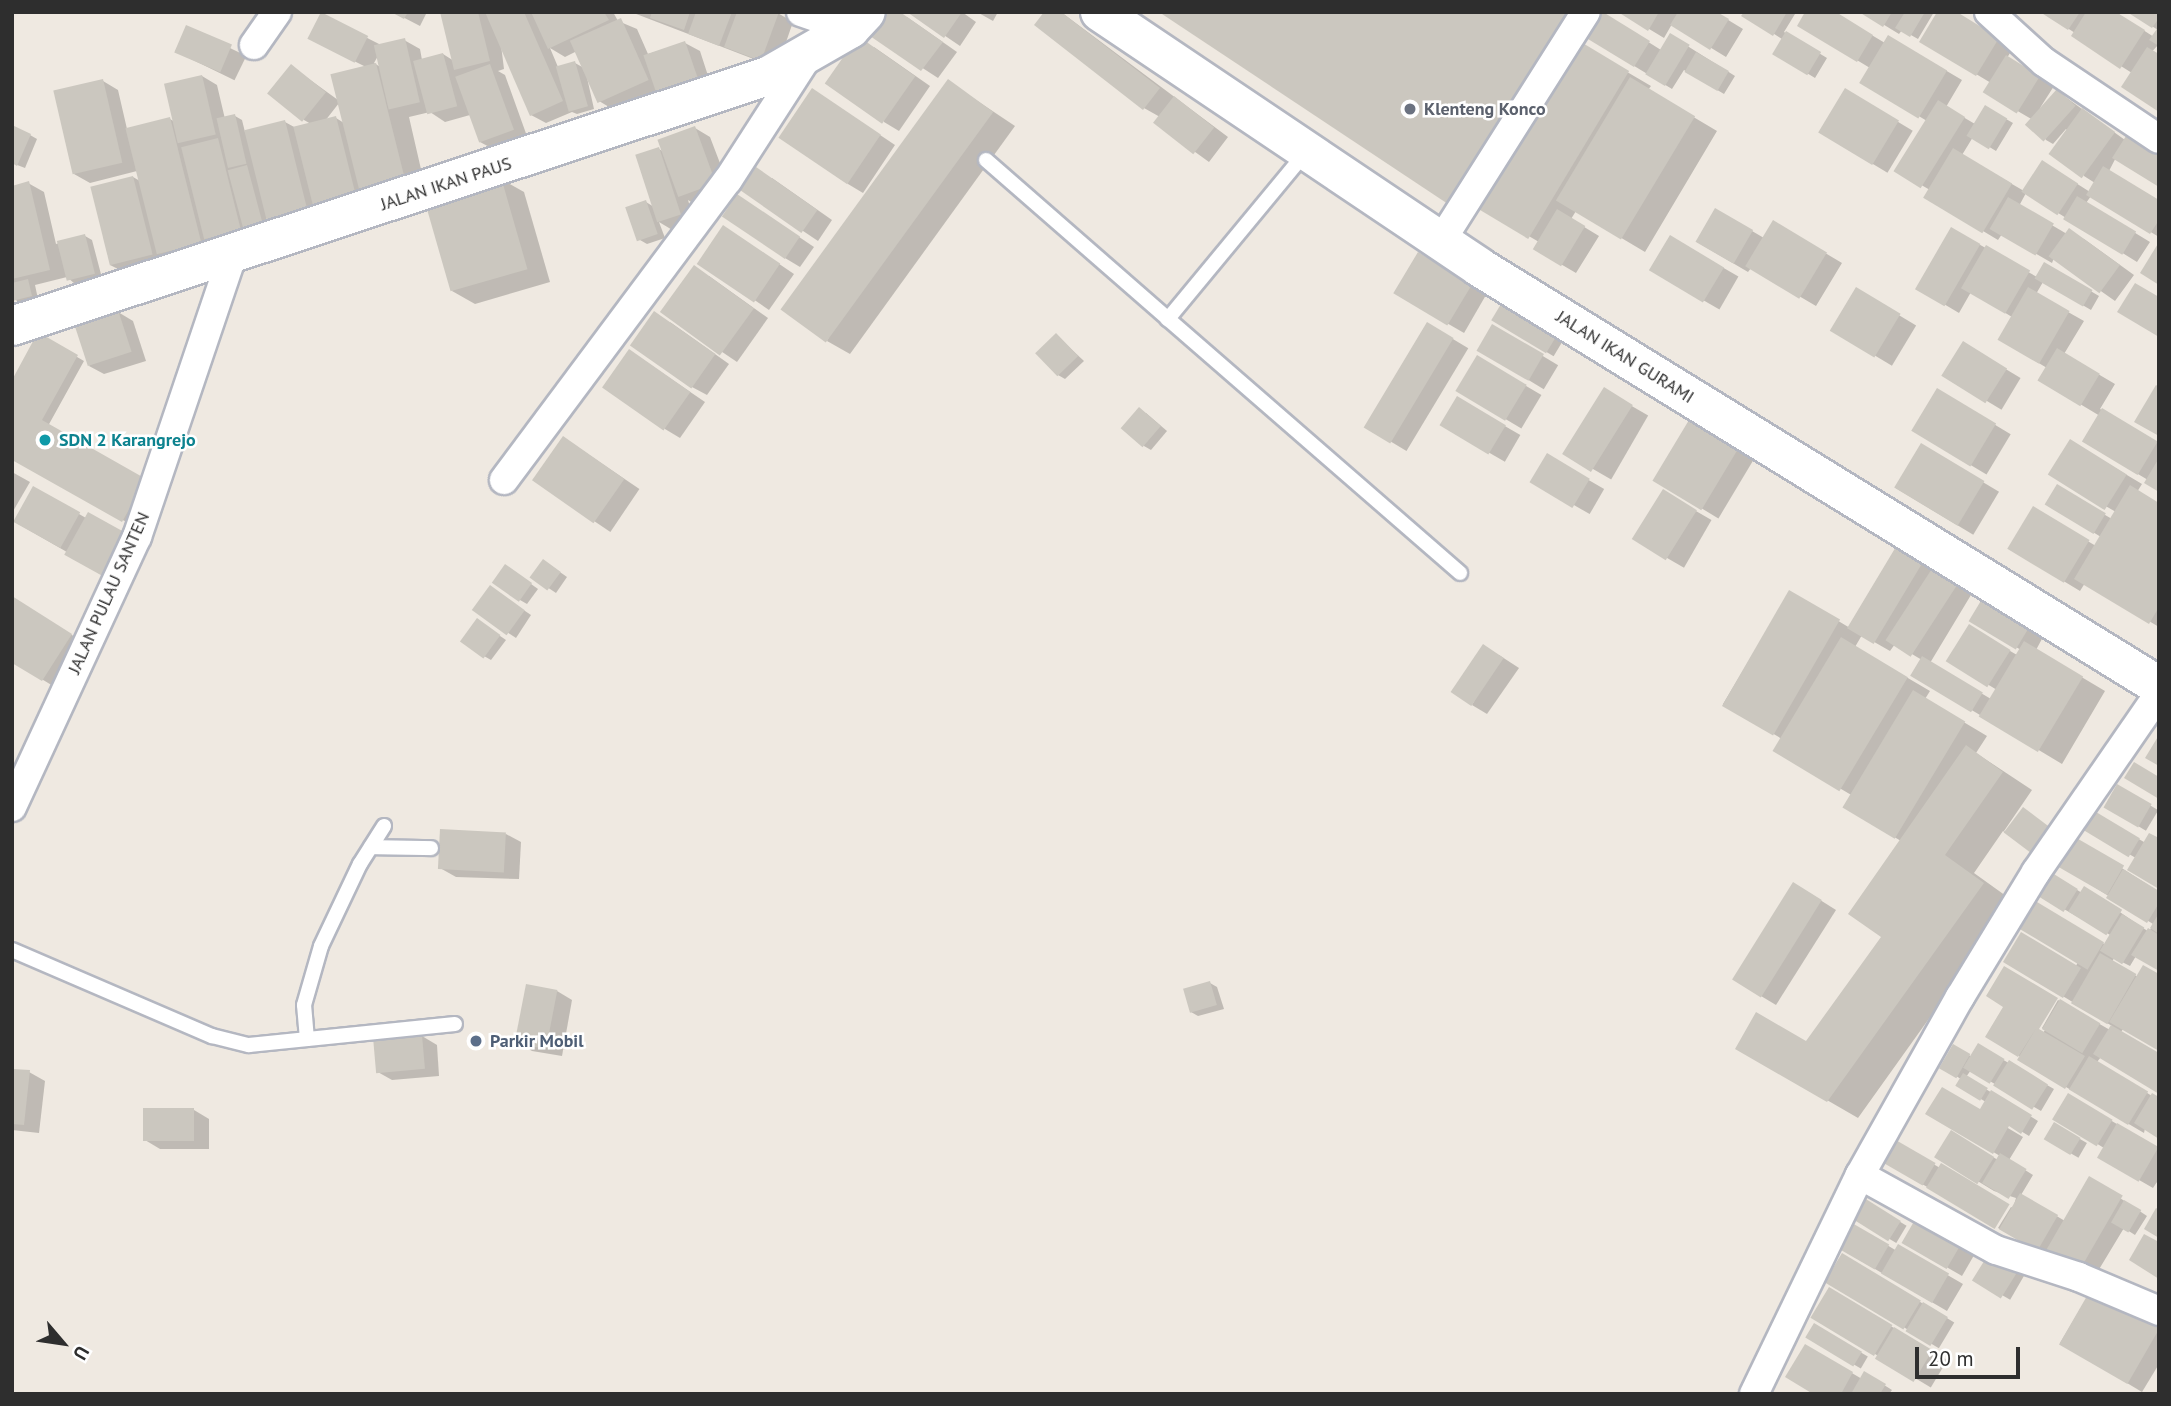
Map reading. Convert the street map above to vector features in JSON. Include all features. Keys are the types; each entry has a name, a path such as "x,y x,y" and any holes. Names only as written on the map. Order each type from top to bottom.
{"main road":[{"name":"JALAN IKAN GURAMI","path":"1100,12 1441,242 2159,686"},
{"name":"JALAN IKAN PAUS","path":"12,326 768,76 858,21"}],"street":[{"path":"254,45 276,12"},
{"path":"801,12 858,21"},
{"path":"1441,242 1586,12"},
{"path":"1989,12 2044,62 2159,139"},
{"path":"504,480 728,180 812,51"},
{"name":"JALAN PULAU SANTEN","path":"12,807 137,537 233,254"},
{"path":"1754,1394 1860,1175 1960,997 2036,872 2159,694"},
{"path":"1860,1175 1975,1240 2020,1259 2079,1277 2159,1311"}],"lane":[{"path":"1168,319 1307,151"},
{"path":"986,160 1460,573"},
{"path":"307,1039 304,1005 309,980 321,946 370,847 384,826"},
{"path":"370,847 431,848"},
{"path":"12,950 212,1036 248,1045 455,1024"}],"building":[{"path":"321,12 368,36 355,63 307,39"},
{"path":"391,12 408,12 404,19"},
{"path":"440,12 478,12 490,61 454,70"},
{"path":"485,12 524,12 563,101 530,116"},
{"path":"531,12 604,12 609,20 548,49"},
{"path":"652,12 690,12 684,30 650,18"},
{"path":"696,12 732,12 719,46 688,34"},
{"path":"737,12 779,12 761,61 724,47"},
{"path":"886,12 900,12 943,42 921,71 870,36"},
{"path":"907,12 962,12 944,38"},
{"path":"1044,12 1061,12 1160,88 1143,110 1034,25"},
{"name":"Klenteng Konco","path":"1159,12 1577,12 1451,206"},
{"path":"1597,12 1603,12 1650,41 1634,67 1583,36"},
{"path":"1618,12 1659,12 1648,31"},
{"path":"1678,12 1717,12 1729,19 1710,50 1670,25"},
{"path":"1744,12 1787,12 1773,36 1741,16"},
{"path":"1805,12 1836,12 1873,35 1857,62 1797,26"},
{"path":"1859,12 1892,12 1883,27"},
{"path":"1905,12 1925,12 1910,37 1895,28"},
{"path":"1937,12 1957,12 1999,38 1976,76 1919,42"},
{"path":"2040,12 2080,12 2068,30"},
{"path":"2086,12 2116,12 2145,30 2120,69 2071,36"},
{"path":"2127,12 2159,12 2159,18 2152,28"},
{"path":"621,18 649,80 597,103 570,41"},
{"path":"186,25 232,45 220,72 174,53"},
{"path":"2159,26 2159,46 2149,40"},
{"path":"1786,31 1821,52 1807,75 1772,54"},
{"path":"1670,33 1690,45 1665,86 1645,74"},
{"path":"1888,35 1947,71 1918,119 1859,83"},
{"path":"858,36 915,76 882,124 825,84"},
{"path":"405,38 420,102 389,110 374,45"},
{"path":"1576,39 1629,71 1528,239 1475,207"},
{"path":"685,41 698,79 656,93 643,55"},
{"path":"2147,47 2159,54 2159,112 2121,87"},
{"path":"1696,52 1729,71 1717,91 1684,72"},
{"path":"443,53 457,106 427,114 413,61"},
{"path":"2006,55 2040,76 2017,114 1983,92"},
{"path":"575,61 588,106 569,112 556,67"},
{"path":"376,63 405,177 359,189 330,74"},
{"path":"291,64 326,92 302,122 267,94"},
{"path":"490,64 514,130 479,142 455,77"},
{"path":"202,75 216,134 178,143 164,84"},
{"path":"1630,77 1695,116 1621,240 1556,200"},
{"path":"103,79 122,163 73,174 53,90"},
{"path":"948,79 993,112 826,342 780,310"},
{"path":"812,88 881,134 847,184 778,138"},
{"path":"1845,88 1899,120 1872,165 1818,133"},
{"path":"2057,89 2076,106 2043,141 2025,125"},
{"path":"1174,96 1214,127 1193,154 1153,123"},
{"path":"1938,100 1965,117 1921,188 1893,171"},
{"path":"1985,105 2007,118 1989,149 1966,136"},
{"path":"2082,108 2115,132 2082,178 2048,154"},
{"path":"235,114 246,164 228,168 216,118"},
{"path":"336,116 356,195 313,205 293,127"},
{"path":"170,117 201,243 157,254 125,128"},
{"path":"285,120 307,210 267,220 244,130"},
{"path":"12,125 31,134 17,166 12,163"},
{"path":"695,126 716,183 678,197 657,140"},
{"path":"2126,136 2159,156 2159,187 2112,158"},
{"path":"218,138 241,230 204,239 181,147"},
{"path":"659,147 681,215 657,222 635,155"},
{"path":"1953,148 2012,184 1982,233 1923,198"},
{"path":"2042,160 2078,183 2057,215 2021,192"},
{"path":"247,165 263,223 243,228 228,170"},
{"path":"2103,166 2159,200 2159,220 2150,234 2086,195"},
{"path":"756,167 817,210 801,233 740,190"},
{"path":"133,176 153,255 110,265 90,187"},
{"path":"501,177 527,269 451,291 424,199"},
{"path":"29,181 50,270 12,279 12,186"},
{"path":"737,194 800,236 785,259 722,216"},
{"path":"2077,196 2136,232 2122,255 2063,219"},
{"path":"2008,197 2054,223 2035,256 1990,229"},
{"path":"646,200 658,234 637,241 625,207"},
{"path":"1715,208 1753,230 1734,264 1696,242"},
{"path":"1557,209 1585,226 1561,266 1533,249"},
{"path":"1773,220 1827,252 1799,299 1745,266"},
{"path":"723,225 780,264 754,303 697,264"},
{"path":"1951,227 1980,244 1944,306 1915,289"},
{"path":"2069,228 2120,265 2099,293 2048,256"},
{"path":"85,234 95,274 67,281 57,241"},
{"path":"1670,235 1724,267 1703,303 1649,270"},
{"path":"2159,242 2159,285 2140,273"},
{"path":"1986,245 2030,271 2005,314 1961,288"},
{"path":"1418,252 1472,284 1447,326 1393,293"},
{"path":"2044,262 2092,290 2083,306 2034,278"},
{"path":"694,265 754,308 720,355 660,312"},
{"path":"28,279 32,296 12,301 12,283"},
{"path":"2135,283 2159,297 2159,337 2117,312"},
{"path":"1856,287 1901,314 1874,357 1830,331"},
{"path":"2028,287 2070,311 2039,364 1998,340"},
{"path":"1501,304 1556,337 1546,353 1491,320"},
{"path":"118,310 132,352 88,366 74,324"},
{"path":"654,311 715,354 691,388 630,345"},
{"path":"1427,322 1454,338 1390,443 1364,427"},
{"path":"1492,324 1544,354 1528,381 1476,351"},
{"name":"SDN 2 Karangrejo","path":"38,332 78,355 42,420 146,479 122,522 12,460 12,380"},
{"path":"1056,333 1078,356 1057,376 1035,353"},
{"path":"1963,341 2007,369 1985,403 1941,376"},
{"path":"2057,348 2100,374 2080,406 2037,381"},
{"path":"629,349 690,392 663,431 602,388"},
{"path":"1477,355 1527,385 1505,421 1455,391"},
{"path":"2156,385 2159,387 2159,436 2134,422"},
{"path":"1604,387 1633,405 1591,472 1562,454"},
{"path":"1937,388 1996,424 1970,466 1911,431"},
{"path":"1457,396 1506,425 1488,455 1439,425"},
{"path":"1139,407 1161,426 1143,447 1121,428"},
{"path":"2102,408 2158,441 2138,475 2082,441"},
{"path":"1689,420 1738,449 1701,510 1652,481"},
{"path":"563,436 624,479 593,523 532,480"},
{"path":"2070,439 2127,475 2105,510 2048,475"},
{"path":"1921,443 1984,481 1958,526 1894,488"},
{"path":"1547,453 1590,479 1572,508 1529,482"},
{"path":"2159,458 2159,492 2144,483"},
{"path":"2057,484 2106,513 2093,534 2045,505"},
{"path":"2130,485 2159,503 2159,607 2149,624 2074,579"},
{"path":"33,486 80,512 60,548 13,522"},
{"path":"1663,489 1697,510 1666,560 1632,539"},
{"path":"2033,506 2090,540 2064,583 2007,549"},
{"path":"88,512 131,536 107,579 64,555"},
{"path":"1897,545 1924,561 1874,644 1847,628"},
{"path":"543,559 561,572 547,591 529,578"},
{"path":"505,564 532,583 519,602 492,583"},
{"path":"1935,564 1960,580 1911,657 1885,640"},
{"path":"490,585 525,610 507,635 472,610"},
{"path":"1789,590 1840,620 1773,736 1722,706"},
{"path":"12,596 72,634 42,681 12,663"},
{"path":"1982,599 2029,627 2016,650 1969,621"},
{"path":"477,618 500,635 483,659 460,641"},
{"path":"1969,624 2011,650 1987,687 1946,661"},
{"path":"1841,637 1908,677 1839,791 1772,751"},
{"path":"2024,641 2083,677 2038,752 1979,716"},
{"path":"1483,644 1504,658 1471,706 1451,692"},
{"path":"1922,656 1983,693 1971,712 1910,676"},
{"path":"1913,690 1965,721 1895,839 1842,807"},
{"path":"2159,735 2159,766 2145,758"},
{"path":"1966,745 2003,772 1945,855 1984,883 1827,1102 1735,1049 1756,1012 1806,1041 1881,937 1848,914"},
{"path":"2134,762 2159,777 2159,799 2124,778"},
{"path":"2117,784 2152,804 2138,827 2104,807"},
{"path":"2023,807 2057,833 2038,858 2004,833"},
{"path":"2091,809 2140,838 2129,857 2080,828"},
{"path":"440,829 506,832 504,872 438,869"},
{"path":"2149,833 2159,838 2159,889 2127,870"},
{"path":"2073,836 2124,866 2107,895 2056,865"},
{"path":"2123,869 2159,891 2159,903 2147,923 2106,898"},
{"path":"2049,871 2078,889 2064,912 2035,894"},
{"path":"1793,882 1822,900 1761,998 1732,980"},
{"path":"2084,886 2122,910 2106,935 2068,911"},
{"path":"2032,899 2104,942 2088,970 2016,926"},
{"path":"2159,913 2159,934 2150,928"},
{"path":"2122,914 2144,927 2122,964 2100,951"},
{"path":"2148,928 2159,935 2159,971 2131,955"},
{"path":"2021,932 2081,968 2063,998 2003,962"},
{"path":"2100,953 2136,974 2107,1024 2071,1003"},
{"path":"2143,965 2159,974 2159,1051 2109,1022"},
{"path":"2004,966 2058,998 2039,1029 2085,1056 2065,1089 2017,1060 2037,1027 2018,1057 1985,1037 2003,1007 1986,996"},
{"path":"1210,981 1217,1005 1190,1013 1183,989"},
{"path":"526,984 557,990 546,1049 515,1043"},
{"path":"2060,999 2100,1023 2082,1053 2042,1029"},
{"path":"2111,1025 2159,1053 2159,1094 2093,1054"},
{"path":"422,1035 425,1069 376,1073 373,1039"},
{"path":"1978,1043 2005,1059 1990,1084 1963,1068"},
{"path":"1953,1044 1970,1054 1956,1078 1939,1068"},
{"path":"2089,1056 2148,1092 2128,1125 2069,1089"},
{"path":"2009,1060 2048,1084 2032,1110 1993,1085"},
{"path":"12,1069 30,1070 24,1125 12,1124"},
{"path":"1963,1073 1988,1088 1980,1101 1955,1086"},
{"path":"1942,1087 1980,1109 1991,1090 2032,1115 2021,1134 2009,1126 1993,1154 1925,1114"},
{"path":"2068,1093 2113,1120 2097,1146 2052,1120"},
{"path":"2152,1093 2159,1097 2159,1139 2134,1123"},
{"path":"143,1108 194,1108 194,1141 143,1141"},
{"path":"2054,1122 2081,1138 2070,1155 2044,1139"},
{"path":"2117,1123 2159,1147 2139,1182 2097,1158"},
{"path":"1951,1130 1994,1157 1977,1184 1934,1157"},
{"path":"1894,1139 1936,1163 1923,1186 1881,1162"},
{"path":"2000,1153 2027,1169 2009,1199 1982,1183"},
{"path":"1941,1163 2010,1204 1995,1229 1926,1188"},
{"path":"2089,1176 2123,1195 2080,1269 2046,1250"},
{"path":"2020,1193 2058,1215 2037,1251 1999,1229"},
{"path":"1861,1196 1901,1221 1888,1241 1848,1216"},
{"path":"2124,1200 2141,1210 2128,1233 2111,1223"},
{"path":"2156,1208 2159,1210 2159,1238 2144,1229"},
{"path":"1916,1218 1961,1244 1947,1269 1902,1243"},
{"path":"1852,1223 1889,1244 1875,1270 1838,1248"},
{"path":"2144,1234 2159,1242 2159,1279 2129,1260"},
{"path":"1898,1244 1949,1274 1932,1303 1881,1273"},
{"path":"1991,1250 2020,1268 2001,1299 1972,1281"},
{"path":"1842,1253 1921,1300 1903,1330 1824,1282"},
{"path":"1829,1287 1892,1325 1874,1356 1810,1318"},
{"path":"2091,1289 2159,1328 2127,1384 2059,1344"},
{"path":"1923,1302 1948,1317 1930,1346 1905,1331"},
{"path":"1814,1323 1862,1352 1853,1366 1805,1338"},
{"path":"1894,1327 1933,1350 1914,1382 1875,1359"},
{"path":"1805,1344 1853,1372 1841,1394 1813,1394 1785,1377"},
{"path":"1864,1371 1886,1384 1880,1394 1851,1394"}],"place":[{"name":"Klenteng Konco","path":"1410,109"},
{"name":"SDN 2 Karangrejo","path":"45,440"},
{"name":"Parkir Mobil","path":"476,1041"}]}
